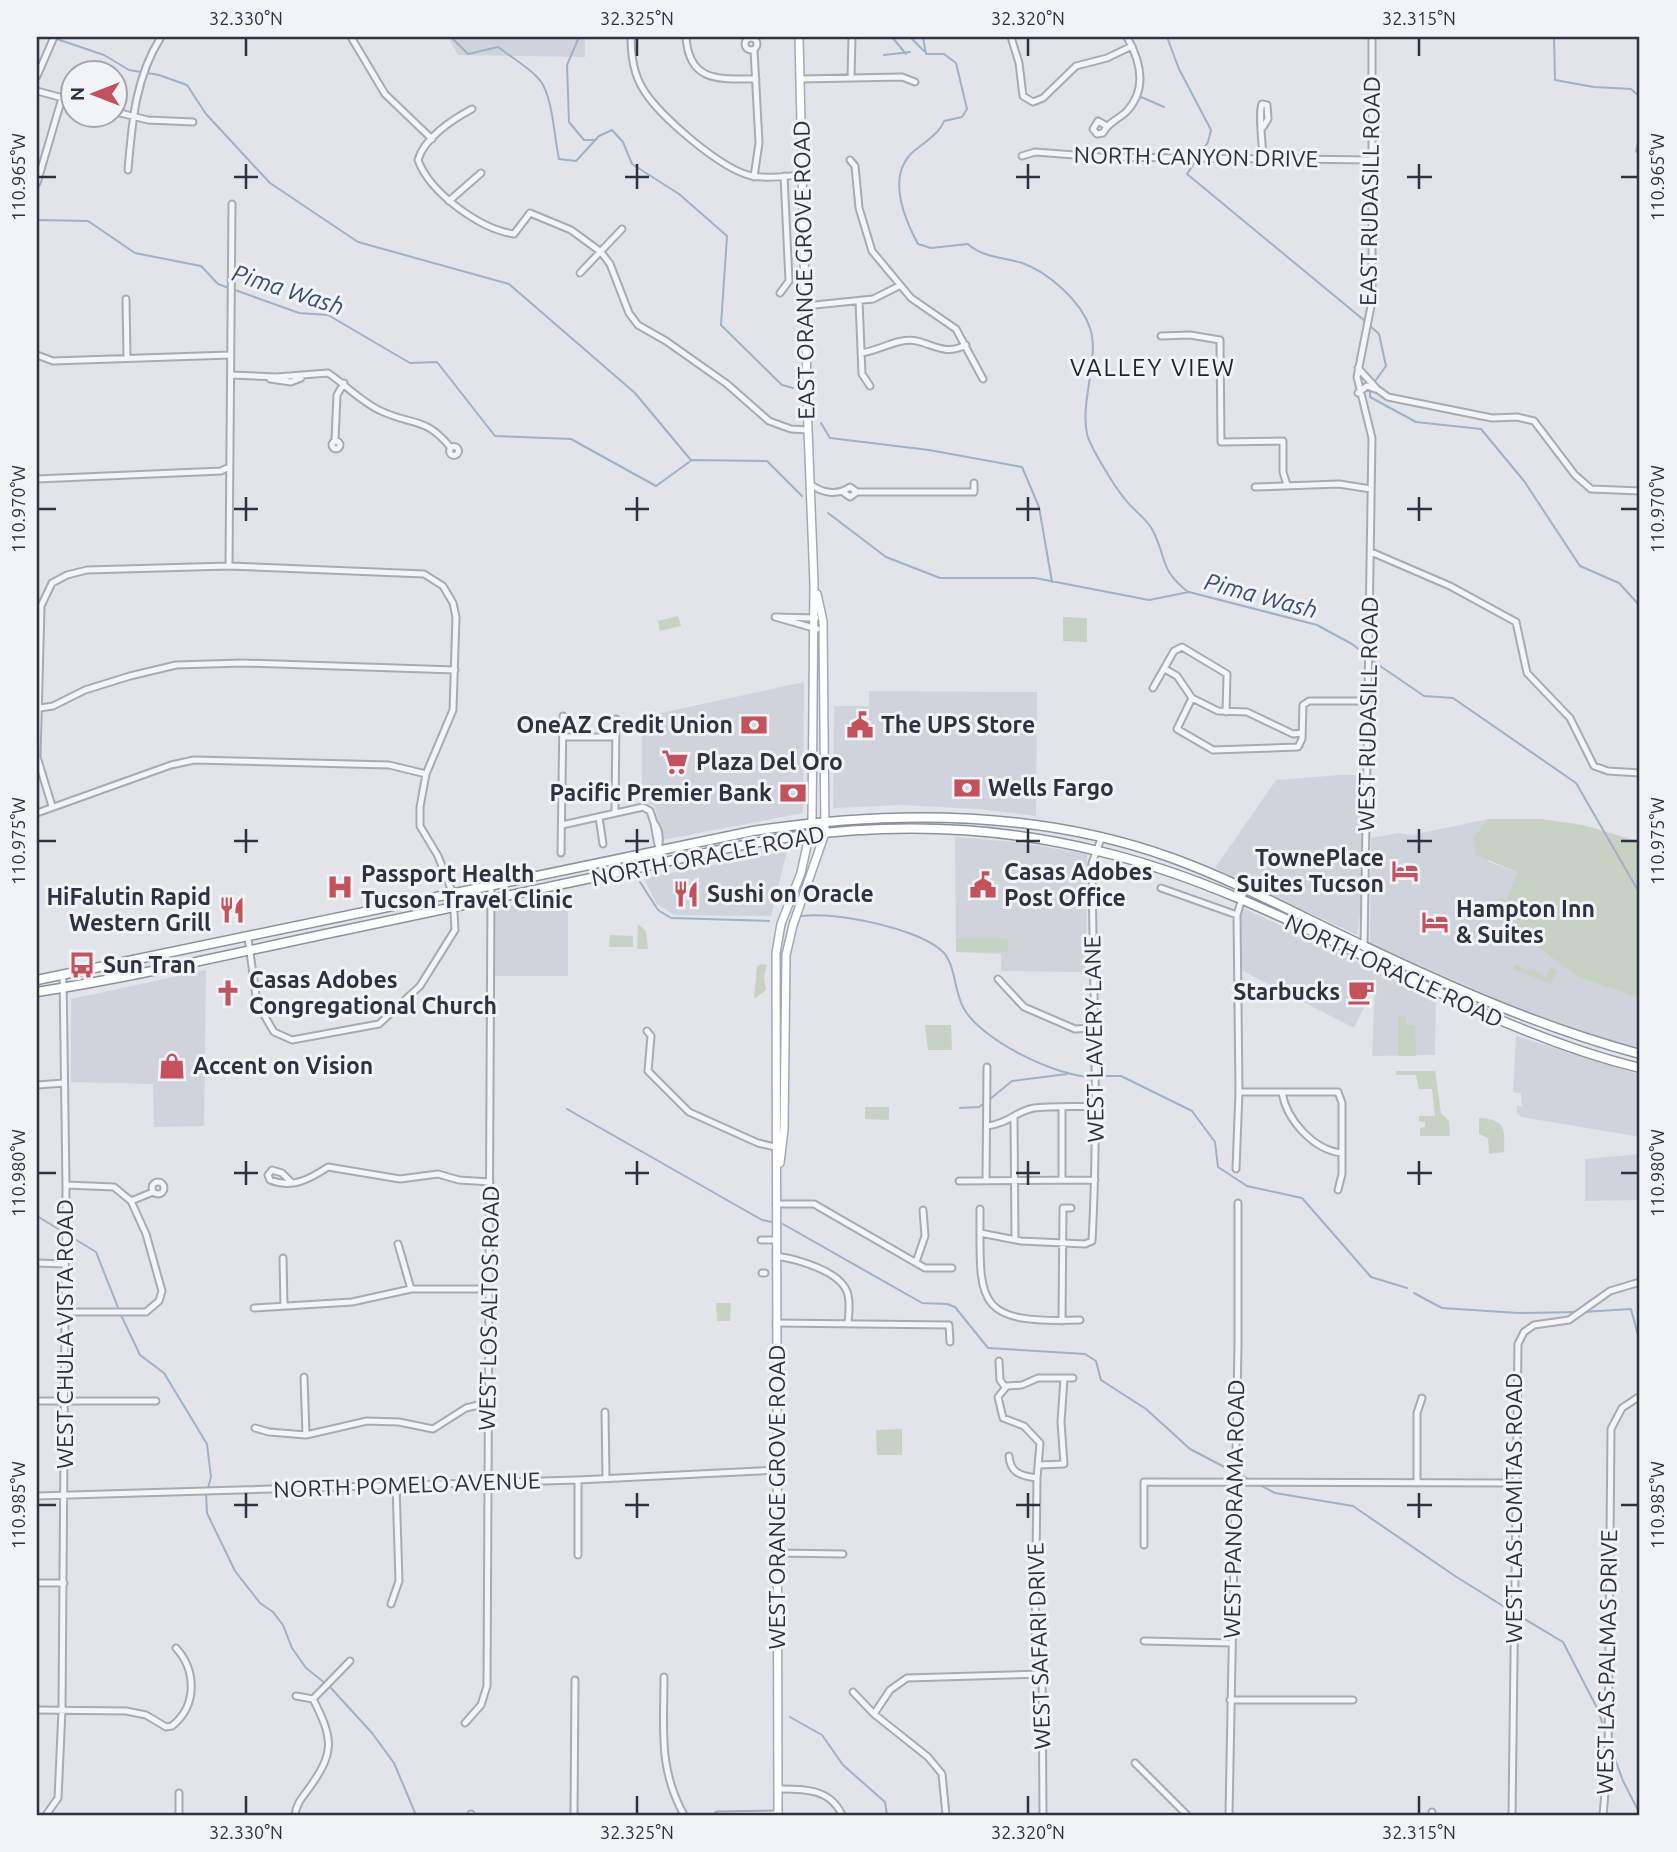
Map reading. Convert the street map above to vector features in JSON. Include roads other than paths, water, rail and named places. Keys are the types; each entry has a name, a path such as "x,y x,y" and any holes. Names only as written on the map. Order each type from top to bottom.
{"highway":[{"name":"NORTH ORACLE ROAD","path":"37,980 248,938 658,848 812,822 951,818 1019,824 1101,839 1170,857 1245,888 1478,999 1575,1037 1640,1054"},
{"name":"NORTH ORACLE ROAD","path":"37,992 249,951 657,863 811,835 914,828 963,830 1096,850 1161,869 1240,899 1474,1010 1535,1035 1640,1068"},
{"path":"1474,1010 1478,999"}],"main road":[{"name":"EAST ORANGE GROVE ROAD","path":"799,37 810,504"},
{"name":"WEST ORANGE GROVE ROAD","path":"778,1814 776,1180 786,955 793,925 825,833 823,629 818,618 814,583 810,504"},
{"name":"WEST ORANGE GROVE ROAD","path":"779,1148 776,953 781,924 801,873 811,835 814,628 818,618"}],"street":[{"path":"37,76 54,37"},
{"path":"128,170 132,117 144,72 161,37"},
{"path":"351,37 385,94 432,139"},
{"path":"631,37 636,73 642,89 658,108 732,170 754,177 802,175"},
{"path":"687,37 693,64 703,74 717,79 756,79"},
{"path":"851,78 852,37"},
{"path":"1012,37 1019,63 1021,90 1028,100 1033,102 1043,98 1076,66 1107,58 1132,46"},
{"path":"1105,125 1128,109 1138,89 1140,64 1127,37"},
{"name":"EAST RUDASILL ROAD","path":"1371,552 1372,438 1359,393 1358,367 1372,301 1372,37"},
{"path":"754,50 759,143 754,177"},
{"path":"800,79 902,77 915,82"},
{"path":"37,91 60,98"},
{"path":"37,183 60,106"},
{"path":"472,109 456,117 432,139 415,160 449,201 469,216 514,236 529,212 571,230 601,252 616,276 629,313 638,325 666,341 727,384 769,421 791,429 808,430"},
{"path":"132,117 192,122"},
{"path":"1263,127 1263,160"},
{"name":"NORTH CANYON DRIVE","path":"1022,156 1035,152 1263,160 1372,160"},
{"path":"850,160 855,166 859,208 869,249 911,298 956,329 983,379"},
{"path":"449,201 481,173"},
{"path":"780,293 789,281 784,176"},
{"path":"229,566 232,204"},
{"path":"580,273 622,229"},
{"path":"805,306 885,296 899,286"},
{"path":"126,299 127,357"},
{"path":"859,301 862,374 870,386"},
{"path":"1161,336 1215,337 1222,347 1221,442 1283,441 1283,472 1287,485"},
{"path":"861,353 902,341 916,341 949,351 966,345"},
{"path":"37,355 53,361 230,355"},
{"path":"1358,367 1378,390 1388,397 1467,413 1534,421 1575,475 1591,489 1640,491"},
{"path":"231,376 291,382 307,375 328,373 380,411 425,424 439,433 451,448"},
{"path":"335,440 337,395 344,383"},
{"path":"1359,393 1367,386 1378,390"},
{"path":"37,479 221,471 229,467"},
{"path":"809,484 822,492 843,492 850,487 857,492 974,492 974,483"},
{"path":"1255,487 1339,484 1371,489"},
{"path":"810,504 822,492"},
{"path":"1371,552 1450,586 1516,622 1527,673 1570,719 1594,766 1608,771 1640,774"},
{"name":"WEST RUDASILL ROAD","path":"1364,958 1371,552"},
{"path":"52,806 37,757 41,606 52,583 67,575 87,570 229,566 424,574 443,586 453,603 453,710 426,774 420,807 420,826 438,856 453,894 455,930 420,986 379,1024 292,1040 279,1036 257,1003 248,938"},
{"path":"818,618 775,617 823,629"},
{"path":"1153,688 1174,651 1182,647 1227,674 1226,712"},
{"path":"40,708 53,706 85,690 176,665 243,663 455,670"},
{"path":"1165,668 1177,676 1192,698 1218,711 1247,712 1293,734 1302,733"},
{"path":"1192,698 1177,724 1180,733 1213,750 1298,747 1304,705 1309,701 1368,701"},
{"path":"561,853 563,716"},
{"path":"615,813 616,719"},
{"path":"563,737 616,737"},
{"path":"37,813 171,765 194,760 389,765 426,774"},
{"path":"562,825 639,807 649,810 658,827 657,863"},
{"path":"599,817 603,844"},
{"name":"WEST LAVERY LANE","path":"1063,1241 1084,1244 1092,1241 1097,1076 1092,1028 1092,863 1101,839"},
{"name":"WEST LOS ALTOS ROAD","path":"465,1723 481,1705 487,1686 491,886"},
{"path":"1161,888 1237,915"},
{"path":"1236,1169 1239,1093 1237,915 1245,888"},
{"name":"WEST CHULA VISTA ROAD","path":"46,1815 58,1798 62,1710 66,1185 63,976"},
{"path":"998,979 1024,1007 1075,1029 1092,1028"},
{"path":"647,1031 651,1036 648,1071 689,1112 758,1143 779,1148"},
{"path":"986,1181 987,1067"},
{"path":"37,1085 64,1083"},
{"path":"1282,1092 1290,1118 1321,1147 1342,1153"},
{"path":"1239,1093 1341,1093 1342,1153 1338,1190"},
{"path":"987,1126 1009,1121 1035,1108 1097,1107"},
{"path":"1062,1109 1062,1180"},
{"path":"1014,1117 1015,1240"},
{"path":"292,1183 306,1182 328,1167 400,1179 438,1174 459,1181 490,1182"},
{"path":"958,1181 1095,1180"},
{"path":"64,1312 146,1312 159,1301 162,1292 131,1201 114,1187 66,1185"},
{"path":"131,1201 153,1192"},
{"name":"WEST PANORAMA ROAD","path":"1229,1815 1238,1203"},
{"path":"776,1204 814,1204 925,1268 952,1268"},
{"path":"1062,1321 1063,1208 1072,1208"},
{"path":"980,1209 980,1280 994,1308 1008,1316 1080,1320"},
{"path":"916,1262 925,1236 923,1210"},
{"path":"980,1233 1015,1240 1063,1241"},
{"path":"761,1240 776,1240"},
{"path":"398,1244 411,1289"},
{"path":"776,1256 816,1266 843,1285 848,1292 848,1323"},
{"path":"283,1258 284,1306"},
{"path":"39,1264 65,1264"},
{"name":"WEST LAS LOMITAS ROAD","path":"1512,1815 1515,1362 1521,1336 1534,1325 1574,1318 1610,1291 1640,1282"},
{"path":"254,1308 352,1302 411,1289 489,1289"},
{"path":"776,1323 949,1325 950,1342"},
{"name":"WEST SAFARI DRIVE","path":"999,1361 1000,1380 1005,1387 998,1397 999,1412 1003,1418 1034,1434 1040,1443 1037,1478 1035,1643 1042,1674 1043,1815"},
{"path":"304,1377 306,1435"},
{"path":"1005,1387 1038,1378 1073,1378"},
{"path":"1040,1465 1063,1464 1061,1422 1064,1378"},
{"name":"WEST LAS PALMAS DRIVE","path":"1603,1815 1608,1760 1611,1429 1622,1408 1640,1396"},
{"path":"1417,1483 1417,1413 1422,1398"},
{"path":"37,1401 156,1401"},
{"path":"255,1427 269,1432 306,1435 367,1421 399,1422 433,1429 467,1408 487,1403"},
{"path":"606,1412 606,1476"},
{"path":"1009,1456 1010,1467 1015,1472 1037,1478"},
{"name":"NORTH POMELO AVENUE","path":"37,1496 578,1480 606,1476 777,1470"},
{"path":"578,1480 578,1555"},
{"path":"1144,1545 1143,1482 1514,1483"},
{"path":"391,1604 399,1581 396,1485"},
{"path":"778,1553 843,1554"},
{"path":"37,1583 64,1583"},
{"path":"1143,1641 1231,1643"},
{"path":"37,1710 125,1711 146,1715 164,1730 182,1716 190,1700 192,1684 187,1660 176,1648"},
{"path":"313,1699 349,1661"},
{"path":"874,1714 890,1690 908,1678 1042,1674"},
{"path":"664,1677 663,1754 666,1777 684,1815"},
{"path":"574,1815 575,1680"},
{"path":"853,1692 874,1714 928,1757 942,1774 946,1815"},
{"path":"296,1696 313,1699"},
{"path":"295,1815 296,1806 326,1766 331,1740 313,1699"},
{"path":"1230,1700 1353,1700"},
{"path":"1135,1763 1187,1815"},
{"path":"778,1789 809,1789 824,1794 838,1806 842,1815"},
{"path":"178,1793 179,1815"},
{"path":"718,1815 778,1814"}],"waterway":[{"path":"51,37 104,55 129,70 159,75 187,85 206,114 270,183 358,242 509,284 635,393 690,459"},
{"path":"451,37 468,54 498,47 538,78 550,105 559,159 576,161 599,136 612,130 623,142 632,164 679,194 727,236 721,325 782,385 793,388"},
{"path":"579,37 567,65 569,122 584,140 594,140"},
{"path":"892,37 906,54"},
{"path":"910,37 924,51"},
{"path":"923,37 926,54 944,54 956,63 967,109 962,117 944,121 935,134 914,151 901,172 900,197 913,234 918,244 931,248 968,244 987,255 1032,267 1053,280 1079,308 1090,328 1093,352 1086,407 1089,440 1120,493 1152,529 1172,576 1188,592"},
{"path":"1167,37 1179,69 1211,130 1208,142 1187,174 1365,321"},
{"path":"1554,37 1555,80 1594,87 1631,89 1640,97"},
{"path":"884,55 910,52"},
{"path":"1141,97 1164,107"},
{"path":"1640,136 1636,151 1640,156"},
{"name":"Pima Wash","path":"37,220 88,221 135,253 201,266 218,284 229,288"},
{"name":"Pima Wash","path":"235,290 299,313 328,315 410,363 437,362 495,436 571,439 656,486 692,460 767,461 802,496"},
{"path":"1369,325 1379,334 1386,366 1373,384"},
{"path":"1370,388 1370,397 1416,422 1481,429 1524,481 1580,566 1619,583 1640,606"},
{"path":"821,423 830,438 929,450 1022,467 1039,507 1052,582"},
{"name":"Pima Wash","path":"828,513 886,557 940,578 1035,578 1149,600 1189,592 1317,625 1366,655"},
{"name":"Pima Wash","path":"1370,659 1424,696 1453,698 1576,783 1640,894"},
{"path":"640,882 658,910 671,918 769,921"},
{"path":"802,916 855,919 898,929 933,944 948,959 964,1009 987,1033 1021,1055 1041,1064 1060,1071 1093,1077"},
{"path":"990,1099 1012,1081 1067,1074"},
{"path":"1098,1076 1121,1076 1192,1111 1215,1142 1218,1167 1247,1186 1302,1198 1371,1277 1407,1288"},
{"path":"960,1108 979,1107 983,1104"},
{"path":"567,1109 762,1220 772,1222"},
{"path":"37,1216 96,1252 119,1310"},
{"path":"783,1224 922,1303 955,1307 988,1348 1085,1354 1096,1361 1101,1380 1146,1409 1190,1449 1234,1472"},
{"path":"1414,1293 1442,1308 1518,1313 1577,1312"},
{"path":"1582,1312 1631,1309 1640,1343"},
{"path":"121,1315 140,1355 164,1373 207,1444 211,1477 208,1488"},
{"path":"1239,1474 1250,1480"},
{"path":"1258,1484 1275,1493 1353,1506 1511,1611"},
{"path":"206,1494 207,1513 235,1571 260,1603 273,1612 283,1625 292,1648 306,1668 330,1687 372,1733 394,1763 416,1815"},
{"path":"1516,1614 1563,1642 1597,1708 1606,1733"},
{"path":"790,1717 822,1735 843,1765 885,1802 887,1815"},
{"path":"1610,1745 1623,1781 1640,1814"}],"place":[{"name":"OneAZ Credit Union","path":"754,725"},
{"name":"The UPS Store","path":"860,725"},
{"name":"Plaza Del Oro","path":"675,762"},
{"name":"Wells Fargo","path":"967,788"},
{"name":"Pacific Premier Bank","path":"793,793"},
{"name":"TownePlace Suites Tucson","path":"1405,871"},
{"name":"Casas Adobes Post Office","path":"983,885"},
{"name":"Passport Health Tucson Travel Clinic","path":"340,887"},
{"name":"Sushi on Oracle","path":"686,894"},
{"name":"HiFalutin Rapid Western Grill","path":"232,910"},
{"name":"Hampton Inn & Suites","path":"1435,922"},
{"name":"Sun Tran","path":"82,965"},
{"name":"Starbucks","path":"1361,992"},
{"name":"Casas Adobes Congregational Church","path":"228,993"},
{"name":"Accent on Vision","path":"172,1066"}],"district":[{"name":"VALLEY VIEW","path":"1153,368"}]}
